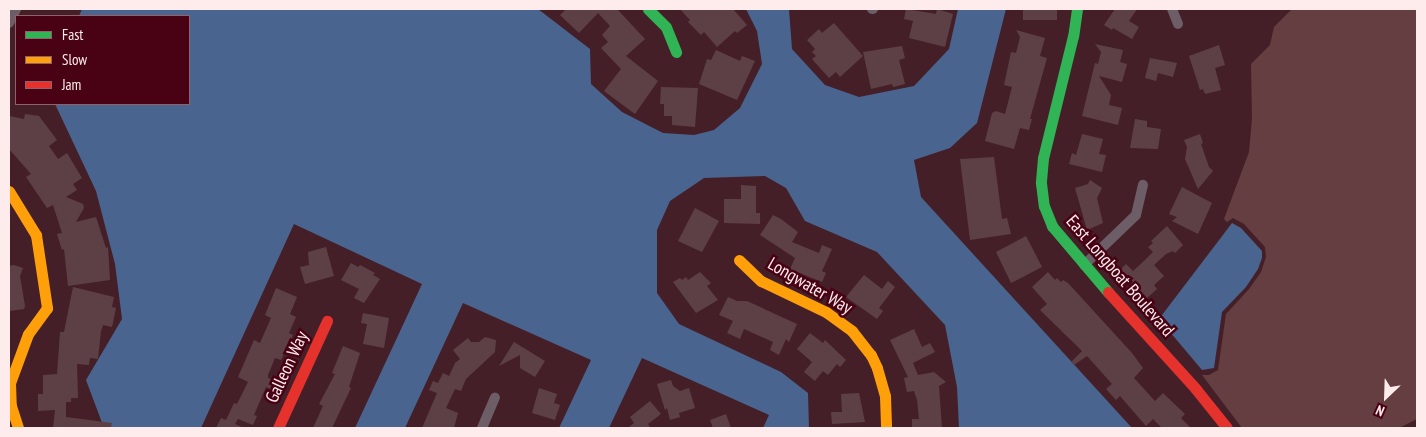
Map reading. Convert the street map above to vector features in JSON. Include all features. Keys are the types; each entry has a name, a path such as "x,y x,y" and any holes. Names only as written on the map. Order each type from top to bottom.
{"street":[{"path":"9,23 16,9"},
{"path":"648,9 666,27 676,52"},
{"name":"East Longboat Boulevard","path":"1077,9 1073,36 1043,158 1040,183 1044,206 1052,226 1084,265 1195,388 1227,428"},
{"path":"1172,9 1178,24"},
{"path":"1084,265 1136,215 1143,185"},
{"path":"9,191 36,235 47,308 28,334 10,383 11,406 18,428"},
{"name":"Longwater Way","path":"739,260 761,282 826,312 852,330 871,355 877,368 885,396 886,428"},
{"name":"Galleon Way","path":"278,428 327,321"},
{"path":"482,428 496,398"}],"shaded area":[{"path":"1292,9 1417,9 1417,419 1399,428 1242,428 1202,375 1209,375 1218,370 1226,314 1249,289 1261,272 1266,257 1265,247 1244,224 1233,218 1227,222 1224,219 1249,152 1252,119 1251,64 1270,45 1274,27"}],"water":[{"path":"82,9 538,9 590,49 591,84 622,112 663,133 694,135 714,130 740,108 762,64 757,31 746,9 789,9 792,49 825,85 859,97 914,86 949,49 958,9 1006,9 977,123 950,148 914,160 921,197 1132,428 959,428 957,387 945,325 877,252 805,221 786,188 765,176 704,178 670,201 657,230 657,293 679,324 781,372 808,393 809,428 763,428 769,415 642,358 609,428 559,428 591,360 463,303 405,428 355,428 422,284 294,224 201,428 104,428 86,380 122,319 115,264 96,191 55,105 190,105 190,15 79,15"},
{"path":"1232,223 1241,228 1262,251 1262,258 1258,269 1246,287 1222,312 1214,368 1202,370 1159,319"}],"building":[{"path":"566,9 617,9 645,39 626,56 658,81 635,114 604,91 621,69 601,48 608,42 602,35 610,26 598,13 579,33 560,15"},
{"path":"680,9 733,9 747,25 737,33 735,31 717,47 704,32 701,35 688,22 690,20"},
{"path":"906,9 936,14 937,9 953,14 945,47 909,38 913,21 904,19"},
{"path":"1023,9 1057,9 1057,20 1023,20"},
{"path":"1115,9 1137,9 1129,21 1139,27 1132,39 1104,25"},
{"path":"834,23 863,56 840,77 836,72 829,78 812,59 816,56 812,52 815,49 807,40 819,29 822,33"},
{"path":"1016,30 1045,38 1040,56 1047,58 1030,119 1032,119 1029,130 1020,128 1014,149 985,141 992,113 996,111 1005,114 1012,87 1004,85 1011,52 1016,53 1020,37"},
{"path":"1095,44 1123,50 1120,62 1127,64 1122,82 1099,76 1111,95 1109,105 1122,108 1118,125 1082,116 1095,63 1098,64 1101,52"},
{"path":"1219,45 1225,65 1215,68 1221,90 1205,94 1203,89 1200,90 1189,56"},
{"path":"902,46 905,58 899,60 905,84 893,87 892,84 871,89 863,52"},
{"path":"716,50 740,61 742,56 755,61 737,100 699,84 707,59 711,60"},
{"path":"1150,58 1177,63 1173,77 1158,73 1156,81 1145,78"},
{"path":"661,87 698,88 695,127 672,125 672,116 664,116 664,104 660,104"},
{"path":"25,114 39,116 57,140 49,146 58,159 67,153 82,178 73,184 77,190 66,197 83,204 84,208 76,222 96,217 106,248 108,247 110,280 68,286 64,249 62,250 57,234 62,233 53,205 47,208 26,177 31,174 9,149 9,116 24,119"},
{"path":"1135,119 1147,121 1147,127 1161,129 1158,149 1130,148"},
{"path":"1082,134 1103,139 1099,154 1106,155 1102,172 1069,164 1072,153 1076,155"},
{"path":"1200,134 1203,143 1201,144 1209,167 1213,171 1198,189 1185,159 1187,147 1184,140"},
{"path":"994,157 1002,219 1007,218 1011,234 970,240 960,159"},
{"path":"1090,180 1102,188 1097,198 1103,223 1087,230 1075,188 1088,184"},
{"path":"741,185 756,186 756,213 760,213 760,224 724,223 724,199 741,199"},
{"path":"1182,187 1212,203 1198,234 1172,221 1177,217 1169,214"},
{"path":"695,208 719,221 702,252 678,241"},
{"path":"773,215 798,232 792,242 819,253 822,245 832,249 822,271 826,273 822,282 790,269 795,258 760,235"},
{"path":"1167,226 1183,245 1175,253 1173,251 1166,254 1154,265 1164,276 1154,285 1157,289 1146,299 1119,271 1126,264 1133,271 1145,260 1153,252 1148,247 1153,243 1151,241"},
{"path":"1026,236 1042,267 1011,283 996,252"},
{"path":"326,247 334,276 305,284 300,267 309,265 308,252"},
{"path":"351,263 358,267 360,265 375,273 373,275 380,279 364,303 354,298 359,289 341,280"},
{"path":"14,265 23,268 20,276 25,306 24,309 9,311 9,266"},
{"path":"700,272 711,283 707,286 718,300 696,313 673,282 686,277 688,280"},
{"path":"1048,272 1055,280 1057,278 1061,282 1063,280 1068,283 1132,353 1143,368 1134,378 1155,401 1163,393 1185,414 1181,418 1191,428 1162,428 1153,419 1146,426 1120,396 1116,400 1106,389 1112,384 1087,356 1074,365 1071,362 1082,351 1040,310 1047,304 1032,287"},
{"path":"864,275 882,289 888,281 895,287 879,308 883,311 877,319 846,297"},
{"path":"73,287 114,297 112,307 116,308 112,327 103,325 98,359 90,358 89,365 77,364 78,398 71,398 71,402 66,402 66,417 112,423 111,428 53,428 55,410 38,411 38,394 43,394 43,375 57,374 60,332 64,332"},
{"path":"276,288 297,297 290,314 296,317 289,333 293,335 281,360 275,358 268,375 268,378 274,380 270,389 266,387 254,415 257,416 253,425 238,419 235,424 244,428 216,428 221,418 226,420 234,403 237,404 248,382 238,377 254,340 260,343 271,318 265,315"},
{"path":"728,297 737,301 747,301 797,324 789,342 786,339 779,355 770,350 773,342 744,329 740,339 727,333 733,321 719,315"},
{"path":"363,313 389,318 384,348 363,344 367,324 361,323"},
{"path":"914,329 922,347 930,343 935,352 913,363 918,375 934,372 946,382 939,386 942,428 912,428 912,419 919,419 917,400 914,391 907,392 904,378 908,377 890,340"},
{"path":"810,333 823,343 825,340 846,360 840,367 837,364 828,375 823,371 815,381 804,372 812,362 797,349"},
{"path":"485,337 496,340 495,352 466,379 461,391 455,389 446,408 458,413 454,428 422,428 437,393 429,390 433,381 438,383 443,373 449,376 455,363 460,359 453,350 468,338 471,342 479,342"},
{"path":"514,342 545,361 535,377 520,368 520,355 499,366"},
{"path":"343,346 360,353 349,387 351,388 332,428 313,428 323,406 319,404 335,374 332,373"},
{"path":"671,380 673,386 680,391 689,388 695,408 679,413 680,417 670,420 657,384"},
{"path":"539,388 557,394 554,403 560,405 555,420 532,413"},
{"path":"859,393 865,422 832,424 831,412 842,412 841,394"},
{"path":"650,401 661,414 648,424 651,428 628,428 634,423 630,417"},
{"path":"726,414 731,428 713,428 710,420"}],"traffic: fast":[{"path":"648,9 666,27 676,52"},
{"path":"1077,9 1073,36 1043,158 1041,183 1044,206 1052,226 1108,292"}],"traffic: slow":[{"path":"9,191 36,235 47,308 28,334 10,383 11,406 18,428"},
{"path":"739,260 761,281 826,312 852,331 871,355 877,368 885,396 886,428"}],"traffic: jam":[{"path":"1108,292 1195,388 1227,428"},
{"path":"278,428 327,321"}]}
